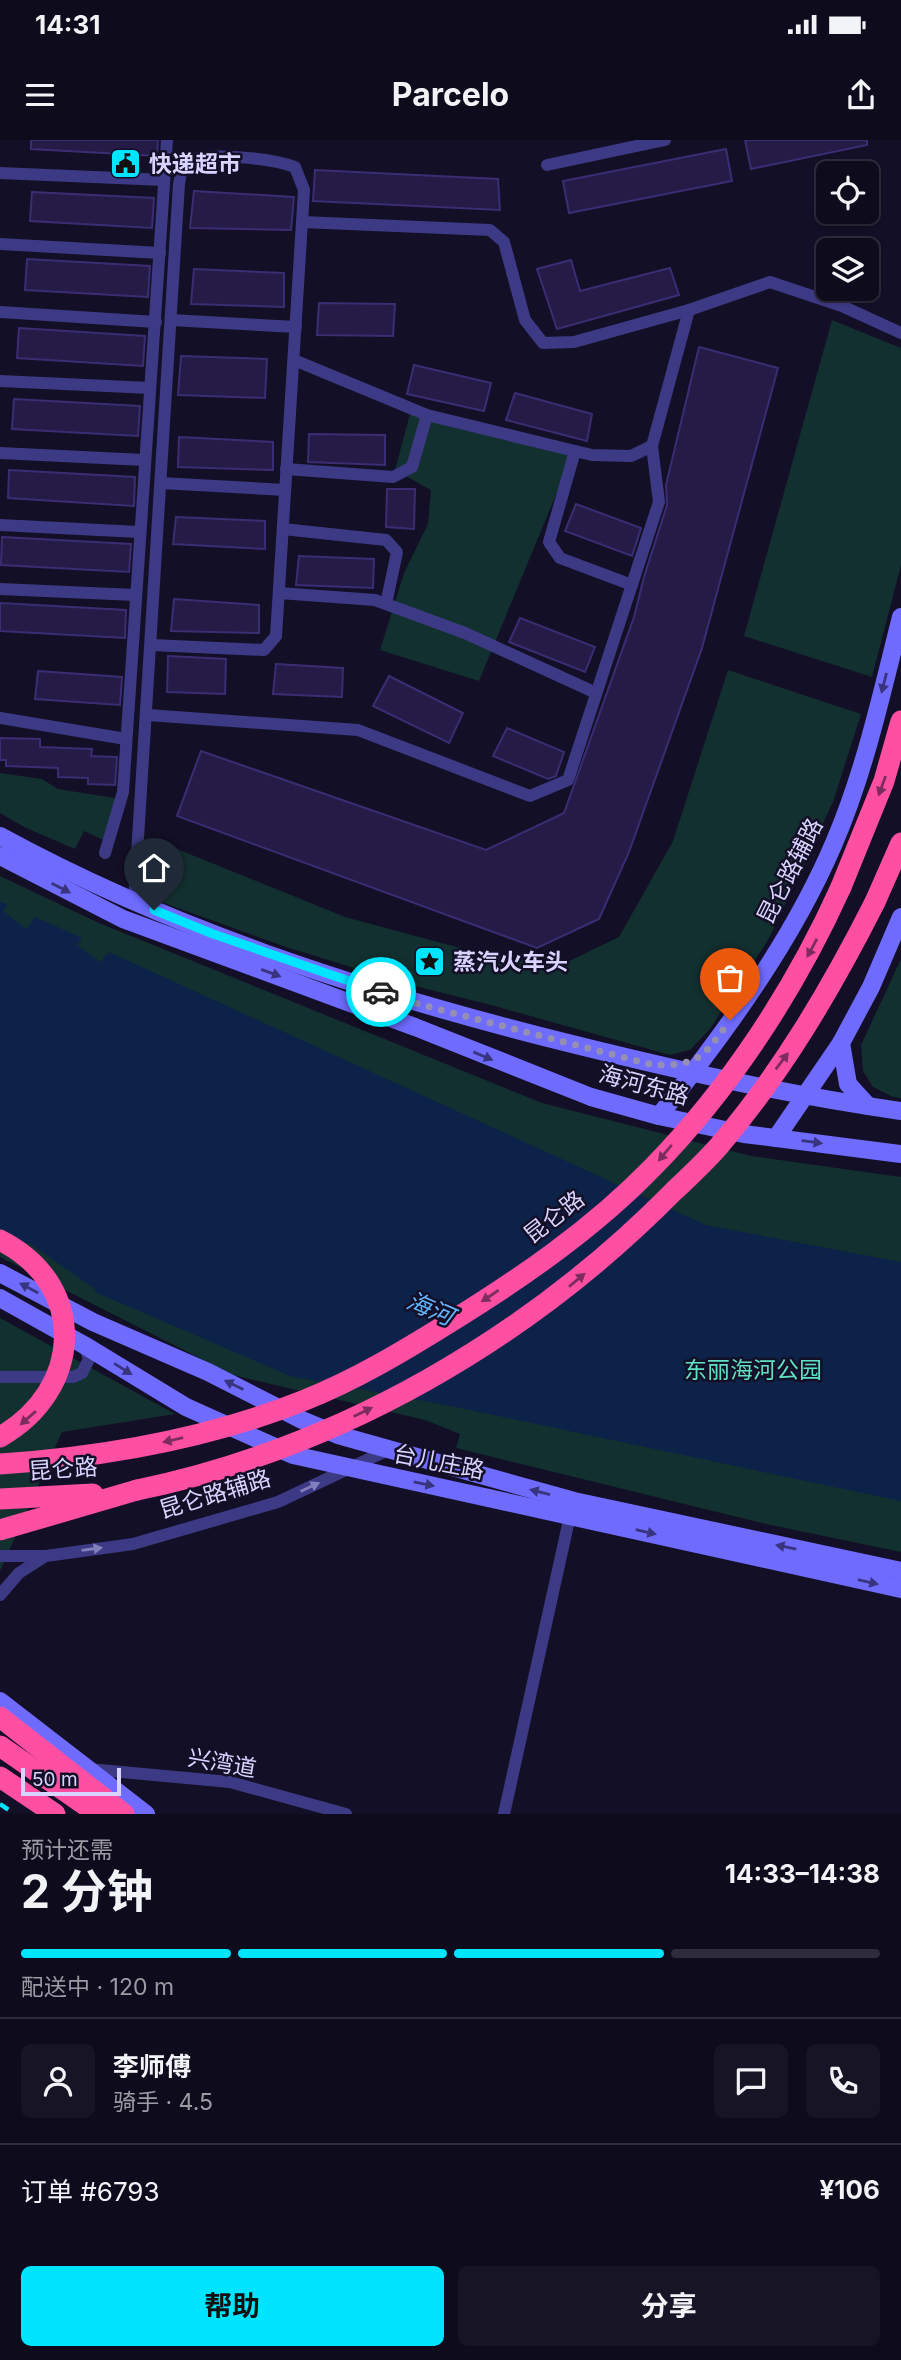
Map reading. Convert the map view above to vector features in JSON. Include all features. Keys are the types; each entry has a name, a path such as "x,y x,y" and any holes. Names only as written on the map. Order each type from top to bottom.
{"highway":[{"name":"昆仑路","path":"0,1464 59,1460 113,1452 212,1431 295,1404 406,1349 521,1275 588,1226 653,1167 714,1094 779,1005 821,931 841,887 884,781 901,721"},
{"name":"昆仑路","path":"0,1499 137,1490 182,1480 254,1457 352,1417 475,1351 568,1287 652,1214 718,1147 808,1025 875,902 901,843"},
{"path":"0,1240 28,1258 55,1291 62,1315 65,1351 56,1382 40,1407 15,1429 0,1437"},
{"path":"0,1530 137,1490"},
{"path":"0,1717 124,1814"},
{"path":"0,1746 98,1814"},
{"path":"0,1777 55,1814"}],"main road":[{"name":"昆仑路辅路","path":"693,1075 783,941 835,842 864,756 901,617"},
{"name":"海河东路","path":"0,836 50,864 213,934 422,1005 693,1075 901,1111"},
{"name":"海河东路","path":"0,856 123,919 415,1027 591,1097 659,1116 744,1134 901,1154"},
{"path":"776,1138 841,1043 871,987 901,917"},
{"path":"841,1043 848,1084 868,1106"},
{"path":"653,1065 684,1065 706,1054"},
{"path":"659,1116 693,1075"},
{"path":"692,1123 683,1115 681,1106 693,1075"},
{"path":"744,1134 758,1133 773,1127 807,1093"},
{"name":"台儿庄路","path":"0,1273 93,1322 338,1435 572,1508 901,1589"},
{"name":"台儿庄路","path":"0,1298 186,1407 258,1442 293,1455 350,1469 901,1571"},
{"path":"0,1701 146,1814"}],"street":[{"path":"105,853 123,792 167,140"},
{"path":"547,165 665,140"},
{"path":"134,902 148,715 161,483 179,184 183,163 193,158 208,156 283,162 295,167 304,190 276,636 264,650 152,645"},
{"path":"0,173 164,180"},
{"path":"302,222 490,230 503,242 525,320 542,343 574,342 689,310 770,282 842,306 901,333"},
{"path":"0,244 160,253"},
{"path":"148,715 358,730 530,796 568,780 659,502 652,446 689,310"},
{"path":"0,312 156,322"},
{"path":"171,320 296,327"},
{"path":"294,360 427,415 575,451 592,455 631,457 652,446"},
{"path":"0,381 150,388"},
{"path":"286,469 393,477 412,467 427,415"},
{"path":"575,451 549,542 561,558 632,585"},
{"path":"0,453 144,460"},
{"path":"161,483 285,490"},
{"path":"0,525 139,532"},
{"path":"283,529 386,540 397,552 386,604"},
{"path":"0,589 135,595"},
{"path":"279,593 374,600 464,633 596,693"},
{"path":"0,718 126,739"},
{"path":"0,1377 73,1377 82,1373 89,1359 84,1345"},
{"name":"昆仑路辅路","path":"0,1556 46,1556 146,1540 278,1502 388,1450"},
{"path":"504,1814 572,1508"},
{"name":"昆仑路辅路","path":"0,1595 19,1573 46,1556"},
{"name":"兴湾道","path":"89,1769 230,1782 346,1814"}],"green space":[{"path":"832,320 901,348 901,565 872,677 744,636"},
{"path":"410,414 572,456 479,681 380,650 404,573 428,524 431,490 395,470"},
{"path":"728,670 861,714 833,802 768,940 710,1029 690,1050 670,1055 403,983 286,947 150,898 155,840 345,917 486,955 559,966 619,937 673,841"},
{"path":"0,773 42,779 58,789 121,799 112,844 84,831 75,849 26,828 0,813"},
{"name":"东丽海河公园","path":"0,876 99,923 542,1103 751,1156 901,1177 901,1552 766,1524 456,1448 460,1434 425,1420 233,1375 0,1257"},
{"path":"901,959 901,1098 873,1087 863,1071 861,1045"},
{"path":"0,1318 175,1414 62,1432 0,1571"}],"water":[{"name":"海河","path":"0,902 7,904 3,911 26,929 35,917 82,938 77,945 100,962 109,952 706,1225 901,1262 901,1501 456,1407 290,1376 95,1292 95,1289 32,1245 0,1234"}],"building":[{"path":"31,140 158,140 157,156 31,149"},
{"path":"745,140 867,140 867,145 751,169"},
{"path":"726,149 732,181 569,213 563,181"},
{"path":"315,170 498,179 500,210 313,201"},
{"path":"194,191 294,197 291,230 190,228"},
{"path":"32,192 154,198 152,228 30,221"},
{"path":"27,259 150,266 148,297 25,290"},
{"path":"571,260 580,291 670,268 679,295 557,329 537,269"},
{"path":"194,269 284,273 284,307 191,304"},
{"path":"319,303 395,304 393,336 317,335"},
{"path":"19,328 145,336 143,366 17,358"},
{"path":"699,347 778,368 702,648 629,852 599,919 537,948 177,816 201,751 486,850 564,813 634,617 667,505 666,485"},
{"path":"181,356 267,359 265,398 178,395"},
{"path":"414,365 491,383 484,411 407,394"},
{"path":"515,393 592,414 587,441 506,420"},
{"path":"14,399 140,406 138,436 12,429"},
{"path":"309,434 385,435 385,465 308,462"},
{"path":"179,437 273,442 273,470 178,467"},
{"path":"9,470 135,477 134,506 8,498"},
{"path":"387,489 415,489 414,529 386,527"},
{"path":"576,504 641,528 632,556 565,531"},
{"path":"176,517 265,521 265,549 173,544"},
{"path":"2,537 131,544 129,572 1,565"},
{"path":"299,556 374,559 373,588 296,585"},
{"path":"174,599 259,605 259,633 171,631"},
{"path":"0,603 126,610 125,638 0,631"},
{"path":"520,618 595,647 585,672 509,642"},
{"path":"168,656 226,659 225,694 167,692"},
{"path":"276,664 343,668 342,697 273,694"},
{"path":"38,671 122,677 120,705 35,699"},
{"path":"389,676 463,713 449,743 373,706"},
{"path":"507,728 564,752 556,776 548,779 493,756"},
{"path":"0,738 40,739 40,747 92,749 91,756 117,757 115,785 88,784 88,778 58,777 58,768 6,766 6,760 0,760"}],"railway":[{"path":"0,1804 15,1814"}],"way so far":[{"path":"381,992 653,1065 684,1065 697,1060 706,1054 730,1020"}],"place":[{"name":"快递超市","path":"126,164"},
{"name":"蒸汽火车头","path":"430,962"}],"route":[{"path":"154,910 213,934 381,992"}]}
